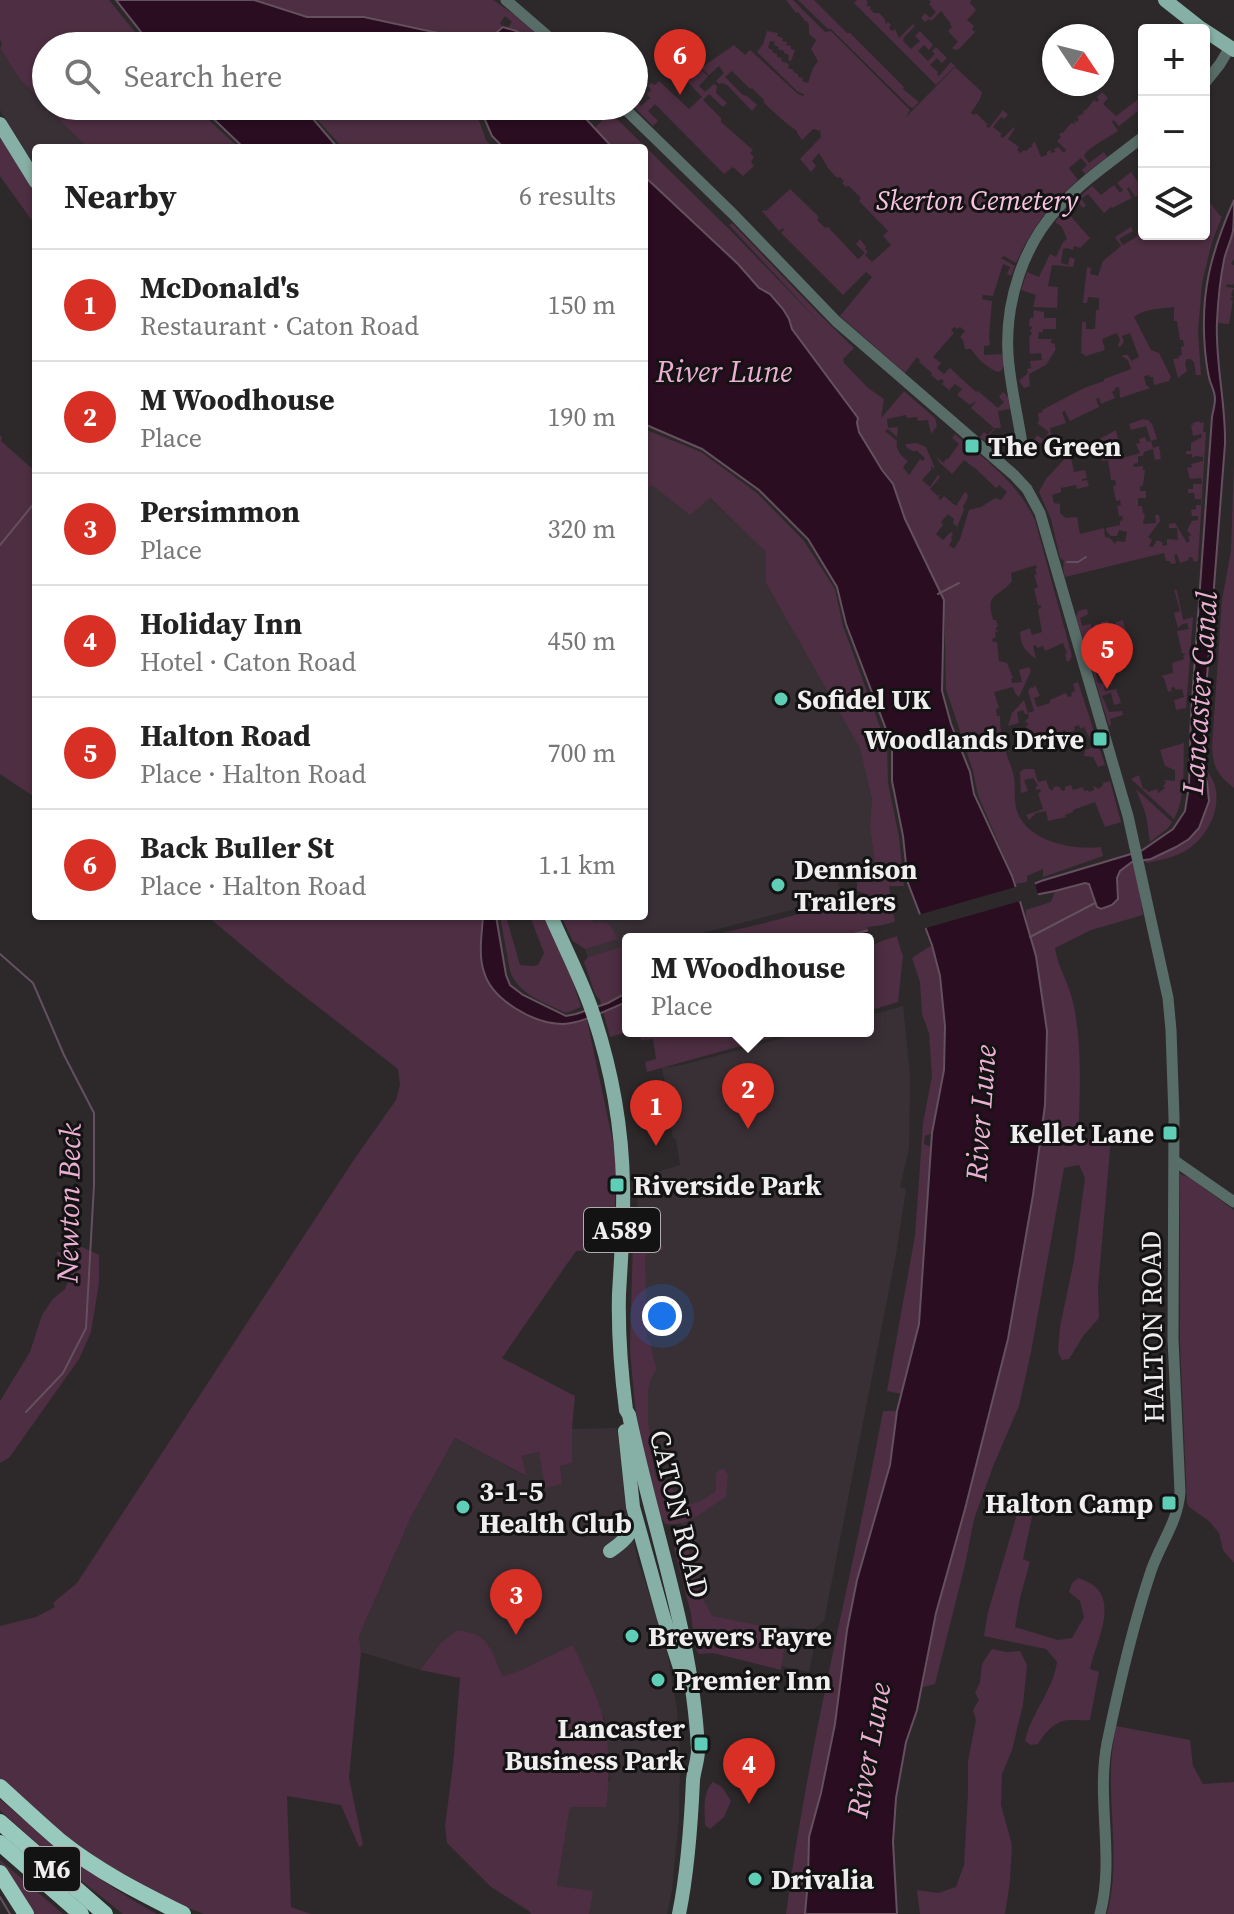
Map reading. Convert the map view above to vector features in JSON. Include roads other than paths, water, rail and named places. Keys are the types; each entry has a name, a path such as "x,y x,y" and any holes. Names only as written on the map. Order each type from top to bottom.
{"highway":[{"path":"0,1787 62,1842 105,1872 183,1914"},
{"name":"M6","path":"0,1822 105,1914"},
{"name":"M6","path":"0,1843 81,1914"},
{"path":"0,1873 26,1914"}],"main road":[{"path":"1165,0 1196,24"},
{"path":"1210,34 1232,48"},
{"path":"0,124 32,176"},
{"name":"CATON ROAD","path":"553,920 593,1015 617,1117 623,1183 619,1297 626,1410 682,1632 689,1757 694,1774 681,1909"},
{"name":"CATON ROAD","path":"626,1410 628,1465 636,1519 668,1629 684,1663"},
{"name":"A589","path":"639,1460 636,1475 639,1497 667,1596 670,1614 668,1629"},
{"path":"610,1551 627,1539 636,1519"}],"street":[{"path":"506,0 543,32"},
{"path":"1210,76 1232,48"},
{"name":"HALTON ROAD","path":"636,120 733,214 828,314 983,447 1027,489 1040,513 1134,841 1168,998 1171,1030 1175,1161 1173,1339 1180,1500 1135,1619 1106,1748 1106,1875 1100,1914"},
{"path":"1023,451 1008,352 1011,303 1027,254 1039,231 1060,205 1138,141"},
{"path":"1175,1161 1234,1202"}],"water":[{"path":"116,0 254,0 307,17 364,17 433,32 141,32"},
{"path":"503,27 518,32 497,32"},
{"path":"215,120 314,120 335,144 240,144"},
{"path":"485,120 587,120 609,144 500,144 492,136"},
{"name":"River Lune","path":"648,180 783,309 792,329 858,418 859,432 893,484 905,519 944,600 942,691 970,772 974,794 1017,891 1141,851 1173,829 1185,811 1189,786 1191,715 1215,399 1206,362 1204,310 1213,255 1234,200 1233,231 1225,256 1217,321 1225,444 1203,729 1202,770 1209,801 1199,828 1189,839 1151,859 1132,862 1120,871 1117,878 1118,899 1112,905 1101,909 1097,907 1089,884 1085,883 1019,898 1036,956 1047,1031 1045,1105 1008,1339 936,1613 917,1710 906,1742 896,1798 893,1842 897,1914 805,1914 809,1837 835,1724 847,1630 857,1580 890,1465 897,1411 919,1324 932,1133 944,1070 945,1026 940,976 924,924 874,940 874,933 858,933 921,917 908,883 892,781 892,745 846,624 837,587 808,539 759,490 702,449 648,426"},
{"path":"483,920 497,920 506,975 510,985 523,995 566,1016 622,995 622,1004 563,1024 540,1020 505,1001 496,992 484,972 481,951"}],"waterway":[{"name":"Newton Beck","path":"0,545 32,506"},
{"path":"1067,562 1078,562 1086,557"},
{"path":"938,594 959,583"},
{"path":"1030,937 1095,903"},
{"name":"Newton Beck","path":"0,954 33,983 64,1055 94,1113 94,1185 86,1328 63,1373 26,1412"},
{"path":"0,1897 10,1914"}],"place":[{"name":"Back Buller St","path":"680,95"},
{"name":"The Green","path":"972,446"},
{"name":"Halton Road","path":"1107,689"},
{"name":"Sofidel UK","path":"781,699"},
{"name":"Woodlands Drive","path":"1100,739"},
{"name":"Dennison Trailers","path":"778,885"},
{"name":"M Woodhouse","path":"748,1129"},
{"name":"Kellet Lane","path":"1170,1133"},
{"name":"McDonald's","path":"656,1146"},
{"name":"Riverside Park","path":"617,1185"},
{"name":"Halton Camp","path":"1169,1503"},
{"name":"3-1-5 Health Club","path":"463,1507"},
{"name":"Persimmon","path":"516,1635"},
{"name":"Brewers Fayre","path":"632,1636"},
{"name":"Premier Inn","path":"658,1680"},
{"name":"Lancaster Business Park","path":"701,1744"},
{"name":"Holiday Inn","path":"749,1804"},
{"name":"Drivalia","path":"755,1879"}],"park label":[{"name":"Skerton Cemetery","path":"977,200"}],"water label":[{"name":"Lancaster Canal","path":"1200,693"}]}
